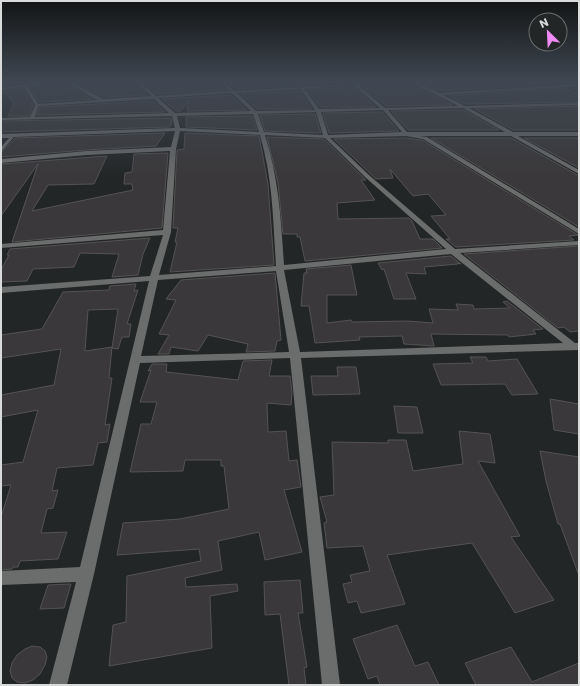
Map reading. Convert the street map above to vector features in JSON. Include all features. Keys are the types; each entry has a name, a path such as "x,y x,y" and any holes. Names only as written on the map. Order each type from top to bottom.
{"street":[{"path":"32,119 34,113"},
{"path":"1,119 254,113"},
{"path":"255,113 262,133 275,188 280,268 285,304 295,354 331,685"},
{"path":"319,113 326,137 367,176 453,251 577,348"},
{"path":"388,113 406,134 426,138 579,232"},
{"path":"476,113 579,172"},
{"path":"58,685 86,574 154,278 167,232 173,149 178,129 174,115"},
{"path":"1,136 93,131 178,129 326,137 406,134 579,134"},
{"path":"1,150 13,136"},
{"path":"1,161 86,153 173,149"},
{"path":"1,246 167,232"},
{"path":"1,290 280,268 453,251 579,243"},
{"path":"135,360 295,354 577,348"},
{"path":"1,578 86,574"}],"building":[{"path":"9,113 30,113 29,116 8,116"},
{"path":"38,113 122,113 37,115"},
{"path":"323,113 383,113 399,131 329,133"},
{"path":"393,113 468,113 499,130 408,130"},
{"path":"482,113 579,113 579,130 513,130"},
{"path":"315,114 321,133 265,131 260,115"},
{"path":"252,116 257,130 186,127 186,117"},
{"path":"171,118 172,123 170,127 1,132 1,121"},
{"path":"165,133 156,146 1,157 1,153 15,138"},
{"path":"185,133 259,136 268,184 274,265 170,272 177,242 175,242 178,228 173,228 177,150 184,149"},
{"path":"267,137 324,139 366,180 361,180 375,200 337,203 338,219 409,218 412,221 420,239 433,239 442,248 305,261 300,237 297,237 297,234 283,234 278,183"},
{"path":"406,138 422,140 578,235 569,236 574,240 456,247 446,239 450,239 431,216 446,215 428,194 413,196 390,169 393,178 376,179 334,139"},
{"path":"431,138 511,138 579,176 579,227"},
{"path":"524,138 579,138 579,168"},
{"path":"168,153 162,228 12,242 38,164 1,216 1,164 107,156 94,184 48,185 32,211 133,190 132,184 124,184 125,173 132,172 134,154"},
{"path":"150,238 143,254 138,275 112,277 119,254 80,253 74,267 33,269 27,281 1,282 1,270 9,255 7,255 10,249"},
{"path":"579,246 579,331 570,332 564,327 558,328 464,254"},
{"path":"451,256 461,264 457,263 458,264 424,267 426,274 406,273 416,299 394,299 384,269 382,270 378,263"},
{"path":"351,265 357,295 327,295 327,323 351,320 352,322 407,321 433,323 429,309 458,310 456,304 473,305 474,309 510,308 503,302 507,301 543,329 533,330 536,334 509,337 508,335 431,334 434,346 404,344 402,336 359,337 360,340 315,343 309,306 301,306 304,273 307,273 306,269"},
{"path":"275,273 281,340 277,341 275,351 246,352 248,344 208,335 198,351 171,347 169,354 158,354 169,335 159,334 176,300 166,299 181,280"},
{"path":"136,284 134,291 138,290 127,324 131,324 129,337 122,337 118,349 112,348 118,309 88,310 85,351 112,347 109,378 112,378 105,425 110,424 107,442 98,443 93,465 57,468 52,491 58,490 53,508 47,509 41,533 67,532 58,559 20,561 18,567 1,570 1,517 11,485 1,486 1,465 23,462 38,410 1,417 1,395 54,385 61,349 1,358 1,335 42,329 63,292 109,290 110,286"},
{"path":"470,357 486,357 488,361 517,359 538,394 512,395 505,384 441,385 433,364 473,363"},
{"path":"272,360 269,376 290,376 292,392 291,405 267,403 268,432 286,431 289,461 297,460 301,487 284,490 302,552 265,560 259,532 218,541 222,570 185,578 186,587 237,584 238,591 210,596 212,648 109,666 113,625 126,622 127,576 201,561 199,549 117,555 123,523 180,519 229,509 224,466 221,466 221,460 185,460 183,471 130,472 141,424 151,424 157,402 140,402 151,370 148,371 152,364 167,364 166,372 238,380 243,361"},
{"path":"337,367 356,367 360,394 313,395 311,376 338,376"},
{"path":"550,399 579,404 579,434 554,430"},
{"path":"394,406 417,407 423,433 398,433"},
{"path":"459,431 490,434 495,463 478,461 520,536 511,537 554,600 515,613 472,543 387,555 405,604 361,613 357,601 348,603 343,584 352,582 350,575 370,571 363,546 327,548 324,523 327,522 320,497 334,495 332,442 388,443 388,440 406,440 413,471 463,464"},
{"path":"540,451 579,457 579,573 560,524 558,524 546,481"},
{"path":"300,580 303,613 298,613 307,667 304,668 306,685 289,685 280,614 265,615 264,582"},
{"path":"71,584 64,608 40,609 48,585"},
{"path":"397,625 415,666 428,662 439,685 380,685 377,676 368,679 353,639"},
{"path":"32,646 40,647 45,651 47,657 45,665 40,674 33,680 25,683 17,682 12,678 10,671 12,663 17,655"},
{"path":"511,647 532,682 579,663 579,685 476,685 465,663"}]}
